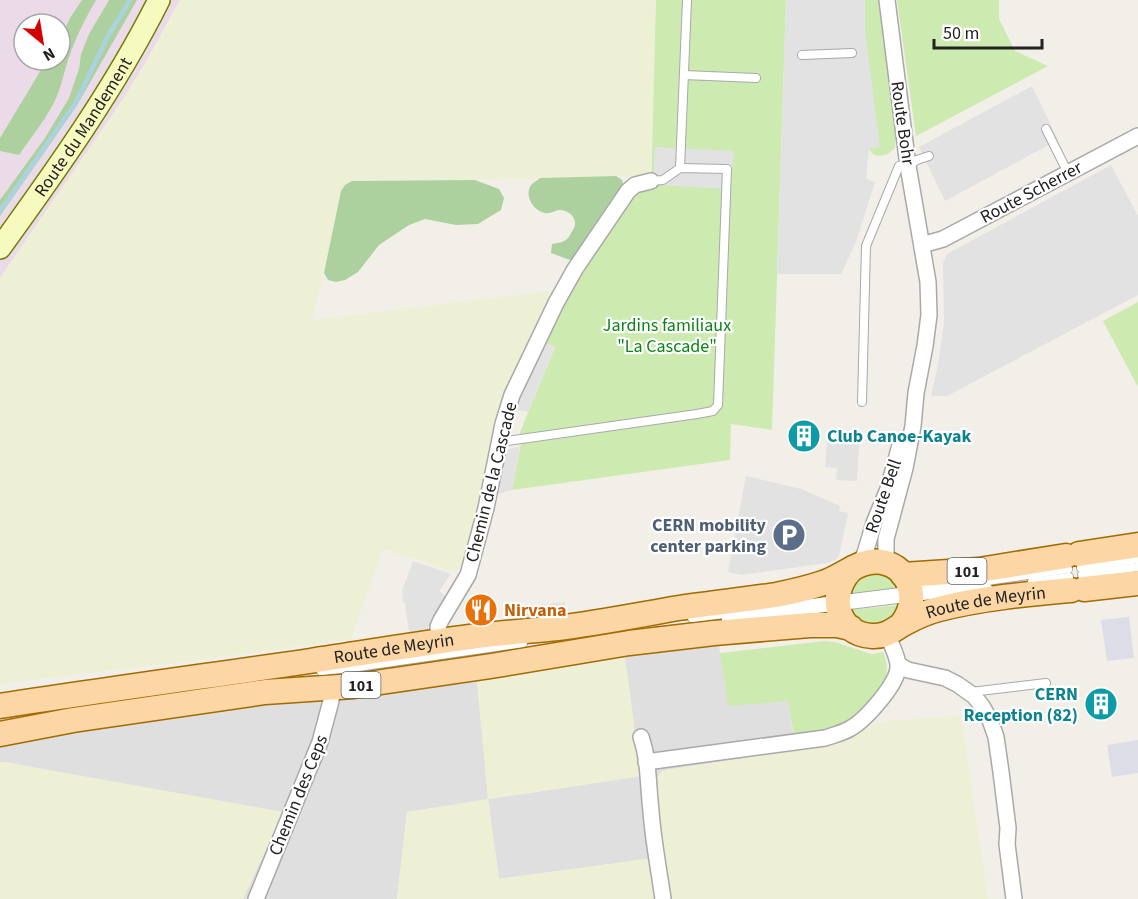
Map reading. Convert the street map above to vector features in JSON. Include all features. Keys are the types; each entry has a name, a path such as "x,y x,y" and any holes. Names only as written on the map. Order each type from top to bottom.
{"main road":[{"name":"Route du Mandement","path":"0,248 86,123 159,0"},
{"name":"Route de Meyrin","path":"0,734 73,720 254,694 321,679 491,666 679,637 810,625 837,625 872,636 895,629 937,609 969,602 1043,592 1074,573 1138,544"},
{"name":"Route de Meyrin","path":"0,706 470,637 560,628 777,594 825,583 856,567 874,562 904,582 979,570 1074,573 1138,583"},
{"path":"850,628 837,603 843,579 856,567"},
{"name":"Route de Meyrin","path":"895,629 910,611 904,582"}],"street":[{"name":"Route Bohr","path":"887,0 904,166 922,244"},
{"name":"Route Scherrer","path":"922,244 943,239 1138,136"},
{"name":"Chemin de la Cascade","path":"440,642 438,627 468,575 486,508 503,423 512,395 575,269 628,191 635,185 651,181"},
{"name":"Route Bell","path":"904,582 886,555 886,539 905,468 929,315 928,282 922,244"},
{"name":"Route Bell","path":"856,567 865,553 888,489 904,423 916,393"},
{"path":"646,762 825,738 853,727 869,713 892,683 896,674 898,665 895,629"},
{"path":"898,665 908,670 945,678 957,684 970,692 990,720 996,737 1014,899"},
{"name":"Chemin des Ceps","path":"256,899 320,742 331,701 321,679"},
{"path":"641,737 663,899"}],"lane":[{"path":"680,168 687,0"},
{"path":"802,55 852,53"},
{"path":"684,75 756,78"},
{"path":"1046,129 1068,173"},
{"path":"862,402 868,241 904,166 929,156"},
{"path":"500,442 697,414 713,411 718,405 727,169 680,168 663,180 651,181"},
{"path":"1074,573 1138,559"},
{"path":"1074,573 1138,567"},
{"path":"685,622 837,603 904,582"},
{"path":"321,679 351,668 535,641"},
{"path":"321,679 524,649"},
{"path":"59,714 271,683"},
{"path":"970,692 1046,683"}],"shaded area":[{"path":"0,0 180,0 122,101 0,278"},
{"path":"786,0 865,0 865,33 880,147 869,148 866,179 875,182 856,242 841,274 777,274"},
{"path":"1032,86 1058,140 945,201 919,147"},
{"path":"655,147 734,151 730,189 653,185"},
{"path":"1111,165 1138,216 1138,295 947,396 931,396 944,323 943,263 947,254"},
{"path":"542,343 555,346 528,412 513,409"},
{"path":"827,442 859,444 857,481 836,480 837,468 825,467"},
{"path":"520,446 512,490 495,495 503,451"},
{"name":"CERN mobility center parking","path":"746,476 801,489 840,506 839,511 848,513 839,556 827,563 741,575 728,572"},
{"path":"413,561 451,574 439,591 448,598 427,630 409,632 402,591"},
{"path":"565,602 566,614 511,620 509,608"},
{"path":"1129,617 1134,658 1107,661 1101,620"},
{"path":"719,645 720,653 788,701 796,750 661,772 663,857 499,879 488,800 407,812 397,899 243,899 283,812 0,762 0,748 63,733 262,704 477,682 489,799 641,776 624,654"},
{"path":"1138,740 1138,773 1112,777 1107,745"}],"green space":[{"path":"82,0 96,0 72,49 72,15"},
{"path":"109,0 137,0 76,107 0,216 0,200 45,138 69,98 89,34"},
{"path":"180,0 656,0 651,175 352,181 341,191 312,320 558,290 520,364 473,535 463,563 458,569 451,571 383,549 351,639 0,684 0,278 122,101"},
{"name":"Jardins familiaux \"La Cascade\"","path":"656,0 786,0 772,430 731,424 730,460 512,490 521,443 520,432 555,347 542,343 570,287 635,189 651,188"},
{"path":"865,0 878,0 896,132 895,148 881,156 874,155 869,148 879,147 865,33"},
{"path":"897,0 999,0 999,19 1015,51 1048,66 916,136"},
{"path":"40,72 65,72 53,104 19,155 0,151 0,138"},
{"path":"616,176 622,180 624,187 575,258 570,260 551,253 552,244 568,238 575,221 565,211 547,213 533,206 529,197 529,188 532,184 540,178"},
{"path":"475,180 499,189 504,198 501,210 478,224 456,225 425,219 409,225 379,245 358,272 345,280 336,282 328,280 324,273 341,191 345,185 352,181"},
{"path":"1138,302 1138,387 1103,321"},
{"path":"878,572 890,578 899,588 848,595 860,576"},
{"path":"901,605 892,619 876,626 860,622 850,610"},
{"path":"825,641 873,654 883,652 885,657 887,672 879,691 867,706 851,719 831,729 794,735 788,701 728,706 720,653"},
{"path":"625,658 641,776 488,799 477,682"},
{"path":"961,716 988,899 669,899 654,798 657,778 661,772 839,744 873,725 886,721"},
{"path":"0,762 283,812 243,899 0,899"},
{"path":"488,799 499,879 653,858 658,899 397,899 407,812"}],"waterway":[{"path":"0,211 75,104 108,36 130,0"}],"place":[{"name":"Club Canoe-Kayak","path":"804,436"},
{"name":"CERN mobility center parking","path":"789,535"},
{"name":"Nirvana","path":"481,610"},
{"name":"CERN Reception (82)","path":"1101,704"}]}
